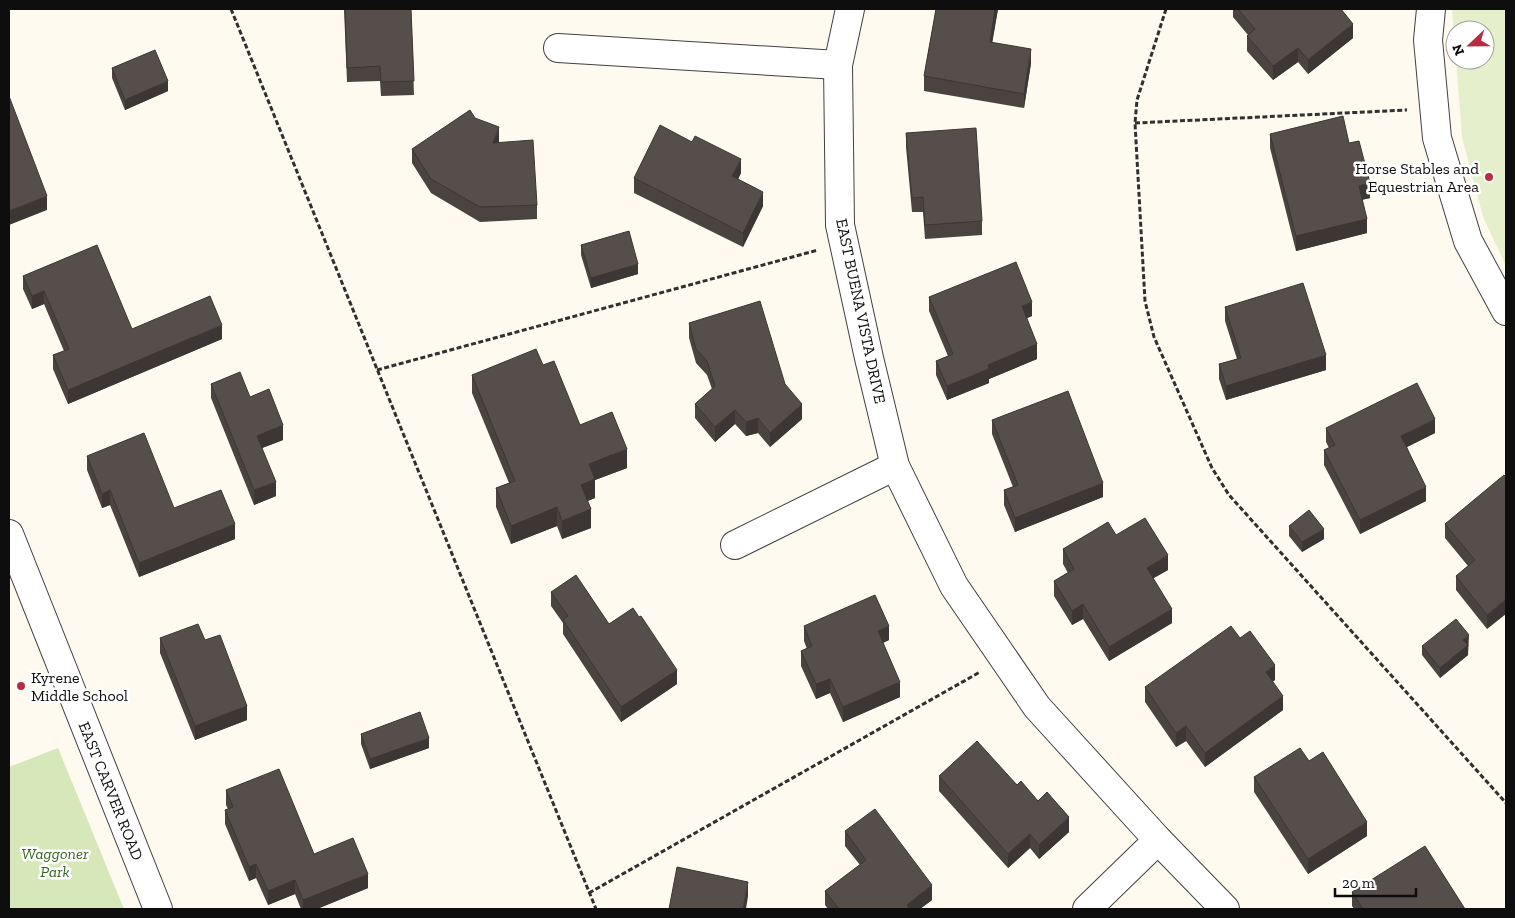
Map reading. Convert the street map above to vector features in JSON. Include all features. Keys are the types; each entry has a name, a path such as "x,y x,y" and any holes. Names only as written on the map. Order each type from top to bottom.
{"street":[{"name":"EAST BUENA VISTA DRIVE","path":"850,9 838,65 840,226 895,466 954,586 1038,707 1158,840 1225,909"},
{"path":"1431,9 1428,40 1436,138 1468,241 1506,311"},
{"path":"558,48 838,65"},
{"path":"735,545 895,466"},
{"name":"EAST CARVER ROAD","path":"9,534 158,909"},
{"path":"1087,909 1158,840"}],"path":[{"path":"231,9 596,909"},
{"path":"1166,9 1136,100 1135,122 1145,301 1154,337 1212,468 1229,495 1506,803"},
{"path":"1135,122 1434,109"},
{"path":"377,370 812,251 844,246"},
{"path":"589,893 1004,658"}],"green space":[{"name":"Horse Stables and Equestrian Area","path":"1452,9 1506,9 1506,266 1483,217 1462,137 1457,70 1495,70 1495,20 1453,20"},
{"name":"Waggoner Park","path":"58,748 124,909 9,909 9,767"}],"building":[{"path":"345,9 411,9 414,81 381,82 380,66 347,68"},
{"path":"936,9 995,9 990,42 1031,49 1024,94 924,76"},
{"path":"1238,9 1341,9 1353,24 1308,60 1298,48 1273,66 1247,36 1255,29"},
{"path":"155,50 168,81 125,100 112,68"},
{"path":"9,96 47,196 9,211"},
{"path":"470,110 475,118 499,127 493,143 533,140 537,205 480,207 431,179 412,149"},
{"path":"1343,116 1349,143 1359,141 1370,183 1359,186 1367,219 1296,236 1270,134"},
{"path":"660,125 692,142 695,136 741,159 732,176 763,192 743,233 634,178"},
{"path":"976,128 982,221 925,225 923,197 912,198 906,133"},
{"path":"629,231 638,264 591,278 581,245"},
{"path":"97,245 132,329 210,296 222,325 68,390 53,355 69,349 44,291 32,296 23,276"},
{"path":"1016,262 1032,302 1022,306 1037,344 988,365 989,369 947,386 936,361 953,354 929,297"},
{"path":"1303,283 1326,355 1226,386 1219,364 1241,358 1225,307"},
{"path":"760,301 785,384 802,404 770,433 758,418 746,422 735,410 715,427 695,404 715,386 707,361 696,349 689,323"},
{"path":"536,349 543,365 554,361 580,425 612,412 627,449 589,464 595,479 581,485 591,509 562,521 557,507 511,526 496,488 515,481 472,375"},
{"path":"240,372 250,397 269,389 283,425 257,436 276,482 254,490 211,384"},
{"path":"1417,383 1435,419 1401,436 1426,487 1360,520 1324,450 1335,445 1326,428"},
{"path":"1068,391 1103,483 1015,518 1004,490 1018,485 992,420"},
{"path":"144,433 174,508 221,490 235,524 139,563 110,490 102,494 87,456"},
{"path":"1504,475 1506,477 1506,599 1487,615 1456,576 1475,560 1445,524"},
{"path":"1309,510 1324,529 1302,542 1289,526"},
{"path":"1145,518 1168,555 1147,568 1172,609 1109,647 1083,604 1072,611 1054,581 1074,569 1063,549 1108,522 1116,535"},
{"path":"576,575 609,624 633,608 639,617 641,616 677,670 621,707 563,620 568,616 551,592"},
{"path":"875,595 889,626 878,631 900,682 843,707 830,679 816,684 801,651 812,646 804,626"},
{"path":"1456,619 1469,635 1463,640 1468,645 1440,668 1422,646"},
{"path":"198,624 205,640 220,635 247,706 195,726 160,638"},
{"path":"1231,626 1240,638 1250,631 1275,665 1266,672 1283,696 1205,753 1186,726 1176,733 1145,687"},
{"path":"420,712 429,738 370,759 361,734"},
{"path":"977,741 1017,785 1021,781 1038,801 1047,792 1069,817 1039,845 1030,834 1008,854 939,776"},
{"path":"1300,748 1309,761 1323,752 1367,822 1308,859 1254,777"},
{"path":"279,769 314,854 353,838 368,874 303,900 295,880 268,891 256,864 249,867 225,810 233,807 226,790"},
{"path":"875,809 932,885 907,905 910,909 839,909 825,891 866,860 845,831"},
{"path":"1425,846 1465,909 1363,909 1352,892"},
{"path":"677,867 748,882 743,909 669,909"}],"place":[{"name":"Horse Stables and Equestrian Area","path":"1489,177"},
{"name":"Kyrene Middle School","path":"21,686"}]}
